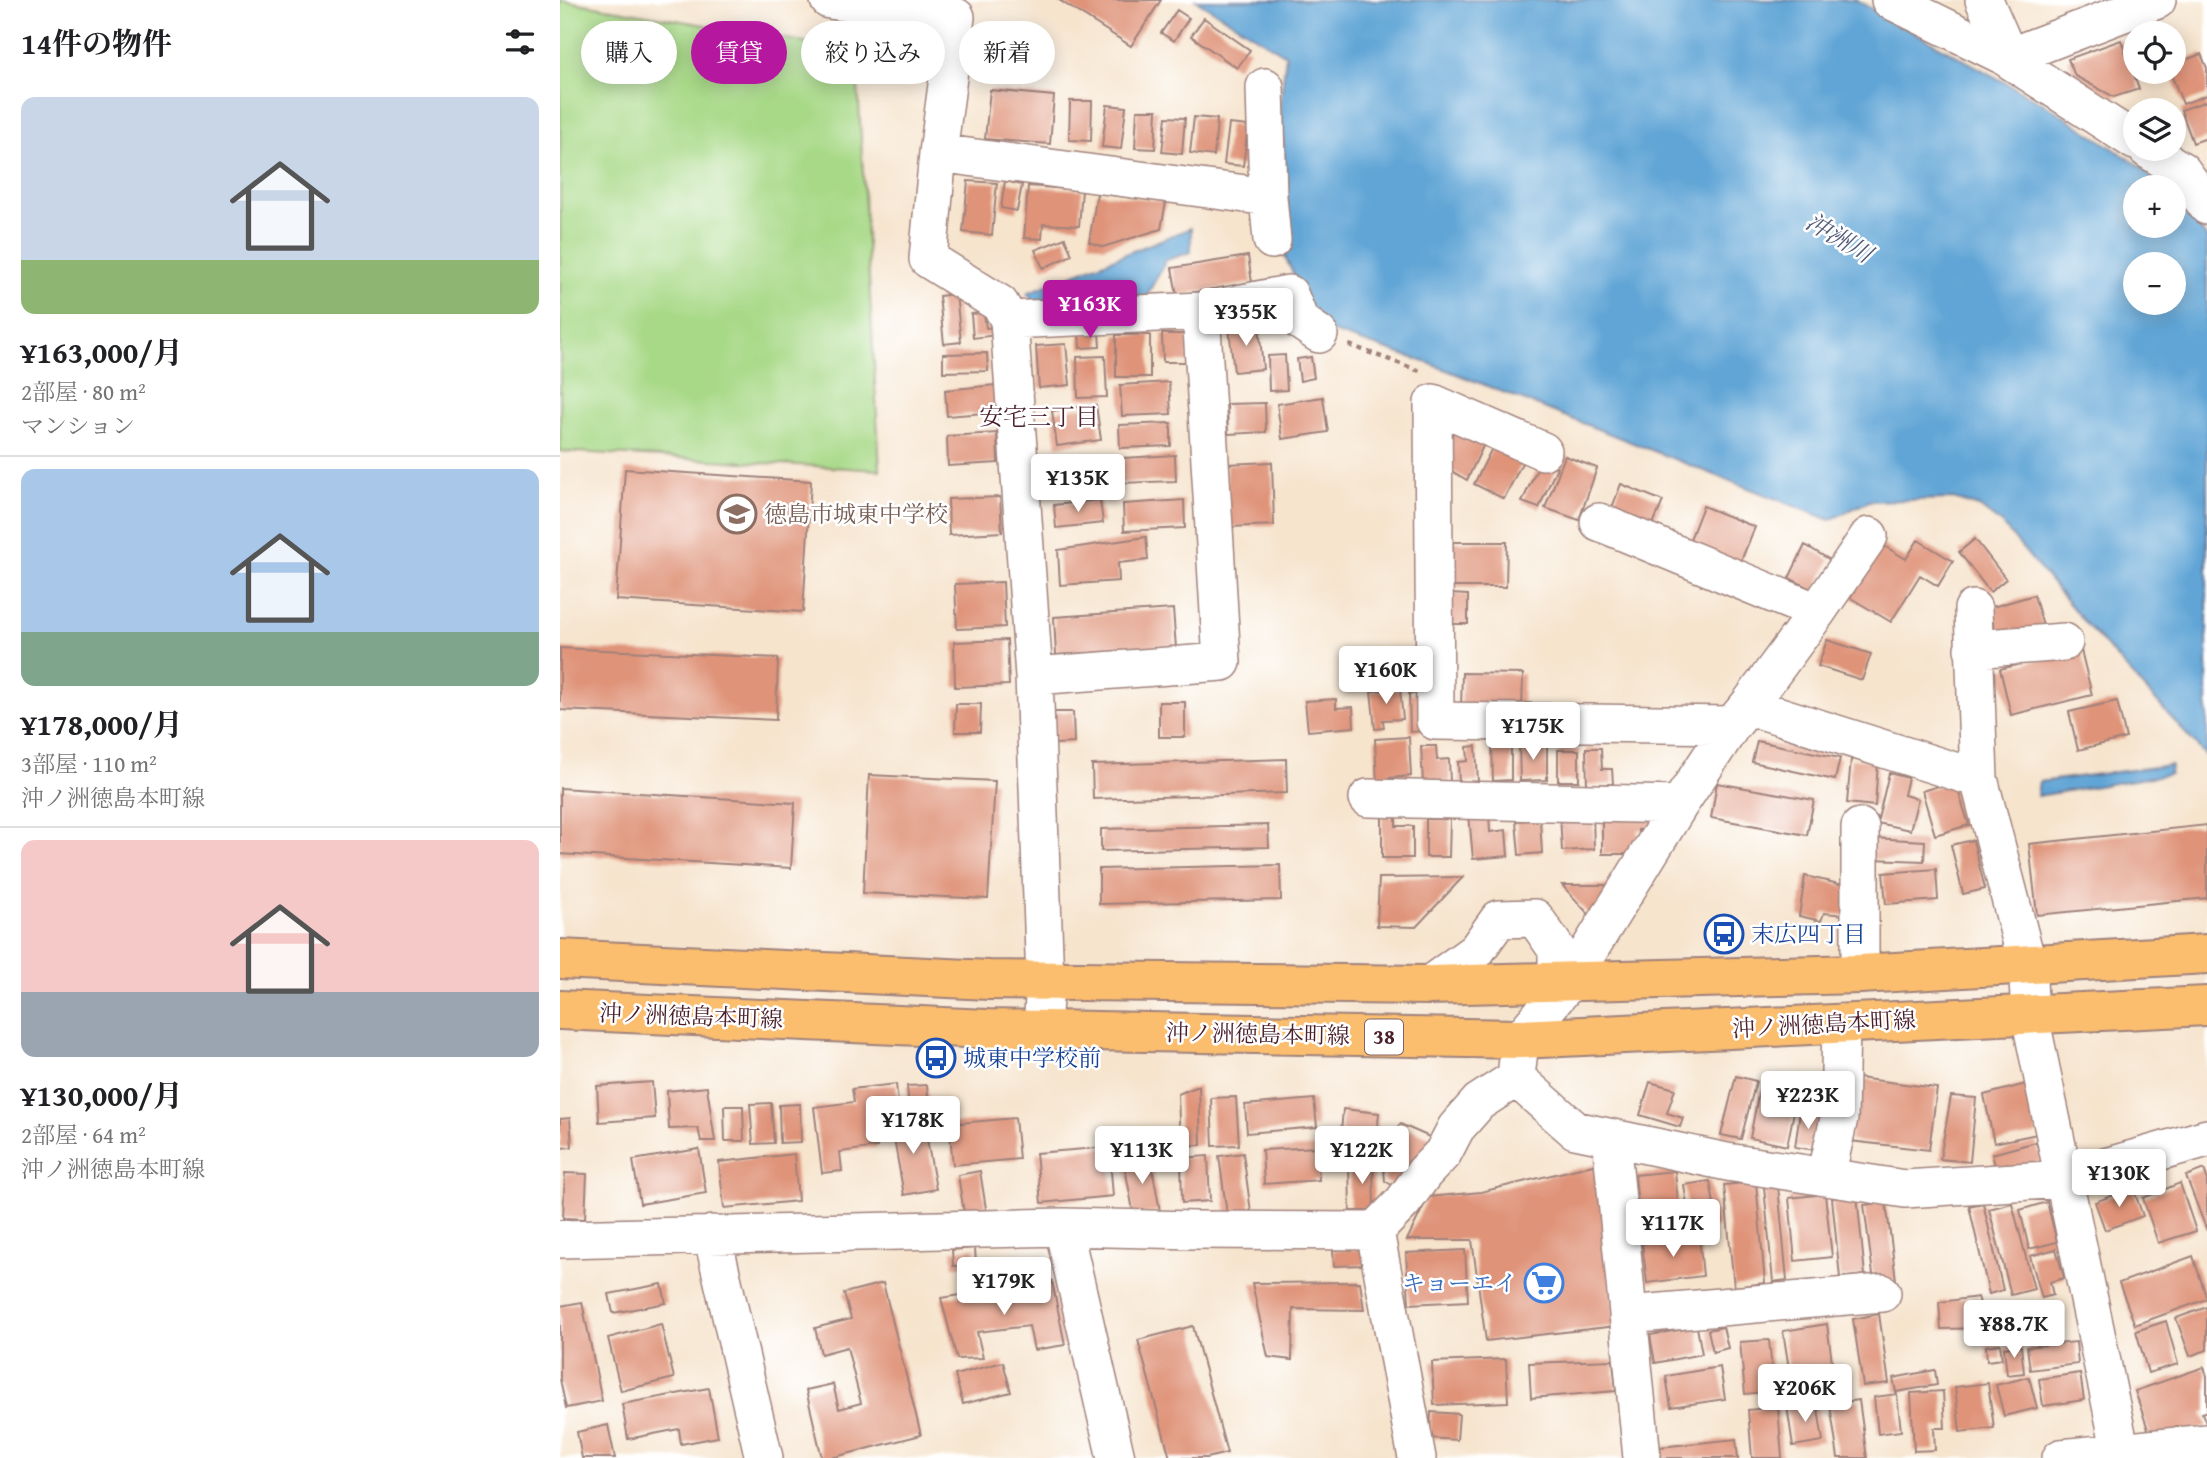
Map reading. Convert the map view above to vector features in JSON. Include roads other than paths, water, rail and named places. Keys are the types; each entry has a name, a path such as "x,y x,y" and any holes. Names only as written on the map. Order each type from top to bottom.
{"main road":[{"path":"560,959 1045,982 1429,985 1860,974 2207,954"},
{"name":"沖ノ洲徳島本町線","path":"560,1010 1042,1030 1520,1039 2207,1006"}],"street":[{"path":"829,0 958,12 938,153 928,259 1000,304 1009,320 1034,676 1045,982 1042,1030"},
{"path":"1890,0 2006,56 2123,133"},
{"path":"1984,0 2006,56"},
{"path":"2006,56 2157,0"},
{"path":"1265,87 1272,240"},
{"path":"938,153 1268,197"},
{"path":"2194,165 2207,206"},
{"path":"1009,320 1201,311 1289,294 1300,321 1319,334"},
{"path":"1034,676 1222,662 1201,311"},
{"path":"1542,451 1433,403 1435,721 1740,716 1979,779"},
{"path":"1599,522 1817,612"},
{"path":"1517,1077 1520,1039 1564,982 1679,805 1869,536"},
{"path":"1973,609 1979,779 2027,964 2030,1016 2121,1455"},
{"path":"1973,649 2064,642"},
{"path":"1368,799 1679,805"},
{"path":"1860,827 1860,974"},
{"path":"1429,985 1476,951 1499,919 1535,918 1557,950 1564,982"},
{"path":"1826,1177 1839,1118 1840,1023"},
{"path":"1517,1077 1575,1130 1727,1162 1905,1189 2063,1179 2207,1138"},
{"path":"560,1239 1063,1227 1375,1231 1443,1153 1455,1128 1479,1102 1517,1077"},
{"path":"1611,1138 1642,1458"},
{"path":"1063,1227 1116,1458"},
{"path":"1375,1231 1417,1458"},
{"path":"712,1234 764,1458"},
{"path":"1628,1315 1882,1293"},
{"path":"2061,1458 2121,1455 2207,1443"}],"water":[{"name":"沖洲川","path":"1196,0 1856,0 2053,109 2123,155 2123,161 2132,161 2140,166 2149,175 2123,175 2123,238 2186,238 2186,213 2207,238 2207,757 2086,624 2002,524 1979,507 1953,499 1869,501 1830,520 1431,364 1320,328 1285,257 1288,230 1280,107 1286,55"},
{"path":"1191,228 1191,252 1166,260 1144,301 1042,313 1027,293"},
{"path":"2171,765 2170,774 2037,796 2039,782"}],"place":[{"name":"徳島市城東中学校","path":"737,514"},
{"name":"末広四丁目","path":"1724,934"},
{"name":"城東中学校前","path":"936,1058"},
{"name":"キョーエイ","path":"1544,1283"}],"district":[{"name":"安宅三丁目","path":"1039,417"}]}
